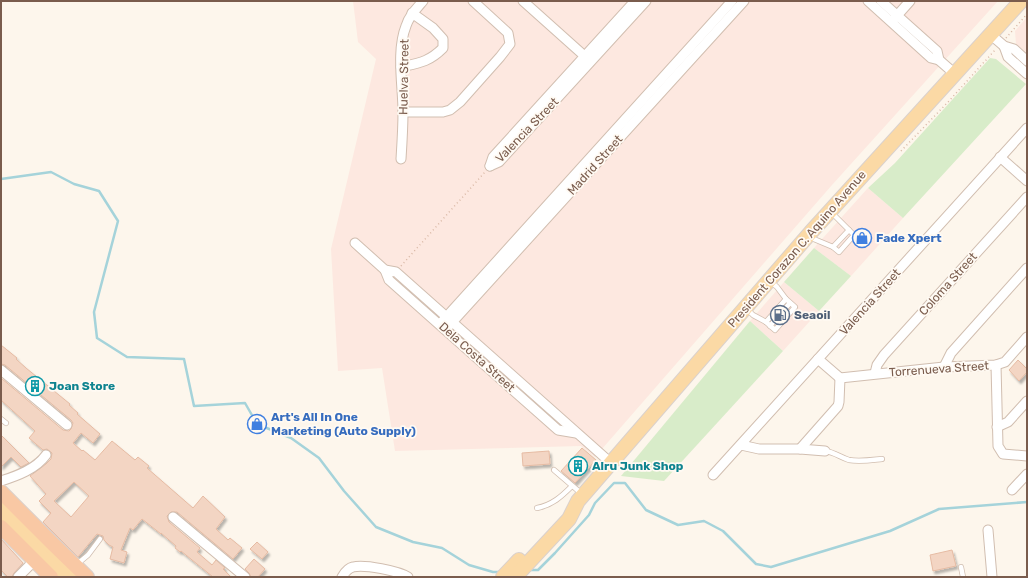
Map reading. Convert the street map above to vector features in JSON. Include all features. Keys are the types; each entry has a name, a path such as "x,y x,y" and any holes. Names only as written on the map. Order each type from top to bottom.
{"highway":[{"path":"1,492 76,571 87,577"},
{"path":"1,527 51,577"}],"main road":[{"name":"President Corazon C. Aquino Avenue","path":"503,577 518,569 565,516 578,494 611,463 807,236 955,74 998,42 1021,1"},
{"path":"1,503 76,571"},
{"path":"1,517 62,577"}],"street":[{"name":"Huelva Street","path":"401,159 403,112 401,67 402,48 405,27 412,13 423,1"},
{"path":"403,112 443,112 450,110 460,102 510,44 508,33 473,1"},
{"path":"523,1 588,59"},
{"name":"Valencia Street","path":"588,59 635,1"},
{"name":"Valencia Street","path":"490,166 493,157 646,1"},
{"name":"Madrid Street","path":"443,327 732,1"},
{"name":"Madrid Street","path":"449,319 744,1"},
{"path":"868,1 937,51 939,60 955,74"},
{"path":"881,1 894,19"},
{"path":"894,19 910,1"},
{"path":"401,67 424,62 435,56 443,48 442,39 433,28 412,13"},
{"path":"998,42 1014,49 1027,61"},
{"path":"998,42 1008,57 1027,74"},
{"name":"Valencia Street","path":"713,476 1027,128"},
{"path":"1000,157 1027,181"},
{"name":"Coloma Street","path":"875,374 877,365 884,355 1027,198"},
{"name":"Dela Costa Street","path":"354,243 385,270 389,280 558,430 576,432"},
{"path":"944,367 951,353 1027,268"},
{"path":"385,270 396,272"},
{"name":"Dela Costa Street","path":"396,272 611,463"},
{"path":"996,365 1005,362 1027,337"},
{"path":"800,449 838,406 839,402 840,378 818,359"},
{"name":"Torrenueva Street","path":"840,378 944,367 996,365 998,446 1003,454 1027,456"},
{"path":"1,370 67,425"},
{"path":"997,427 1008,422 1027,401"},
{"path":"741,445 759,449 800,449 825,451"},
{"path":"1,481 12,478 32,468 46,455"},
{"path":"1012,490 1027,474"},
{"path":"173,517 245,577"},
{"path":"988,530 992,577"},
{"path":"18,577 34,561"},
{"path":"342,577 344,573 352,567 360,566 399,572 408,577"}],"lane":[{"path":"807,236 833,247 838,252 854,235 830,210"},
{"path":"746,308 753,315 766,322 775,330 790,313 795,307 770,280"},
{"path":"766,322 786,299"},
{"path":"1,420 6,423"},
{"path":"825,451 834,452 853,461 882,459"},
{"path":"537,508 578,494 554,470"},
{"path":"76,571 100,539"},
{"path":"961,567 963,577"}],"path":[{"path":"899,153 949,101 998,42 1027,14"},
{"path":"396,272 490,166"}],"shaded area":[{"path":"353,1 998,1 832,185 595,457 581,446 395,451 382,368 338,371 331,249 376,59 358,42"},
{"path":"1027,17 1027,53 1016,44 1015,31"},
{"path":"868,188 903,218 851,276 814,248"},
{"path":"784,282 819,311 783,351 750,321"}],"green space":[{"path":"990,58 996,59 1026,84 903,218 868,188 895,163"},
{"path":"814,248 851,276 819,311 784,282"},
{"path":"750,321 783,351 664,481 621,476"}],"building":[{"path":"1,345 17,358 16,359 26,368 70,404 69,405 78,413 77,414 100,434 93,443 81,433 73,443 95,460 112,441 135,460 138,457 149,466 147,468 193,508 203,496 225,517 216,529 228,540 230,538 242,548 233,559 177,512 171,512 167,516 169,522 200,548 197,552 212,565 216,560 225,568 223,569 231,577 213,577 181,551 180,552 175,548 176,546 142,519 133,530 130,528 125,540 121,550 127,552 124,563 110,559 113,547 104,540 103,536 97,534 78,557 43,522 51,513 39,501 46,494 30,476 51,459 52,453 47,449 43,450 29,438 35,431 1,400 1,378 63,430 69,431 73,423 5,365 1,364","holes":["74,482 89,496 71,517 54,501"]},
{"path":"1018,360 1027,369 1027,372 1019,381 1009,370"},
{"path":"1,435 29,463 21,467 11,457 1,467"},
{"name":"Alru Junk Shop","path":"582,448 596,460 575,483 561,471"},
{"path":"549,451 550,464 523,466 522,453"},
{"path":"1,539 23,563 12,577 8,577 1,570"},
{"path":"257,542 268,552 262,559 250,549"},
{"path":"952,550 956,566 933,571 930,555"},
{"path":"254,559 265,569 258,577 251,577 245,569"}],"waterway":[{"path":"1,179 51,172 74,184 99,191 118,221 94,312 97,338 127,357 184,359 194,406 245,403 257,424 291,438 319,458 344,491 376,527 413,542 442,548 469,565 493,572 500,572"},
{"path":"529,570 538,570 555,553 589,515 595,503 614,483 625,483 646,510 678,525 704,521 723,531 756,564 771,567 890,531 939,509 1027,502"}],"place":[{"name":"Fade Xpert","path":"862,238"},
{"name":"Seaoil","path":"780,315"},
{"name":"Joan Store","path":"35,386"},
{"name":"Art's All In One Marketing (Auto Supply)","path":"257,424"},
{"name":"Alru Junk Shop","path":"578,466"}]}
